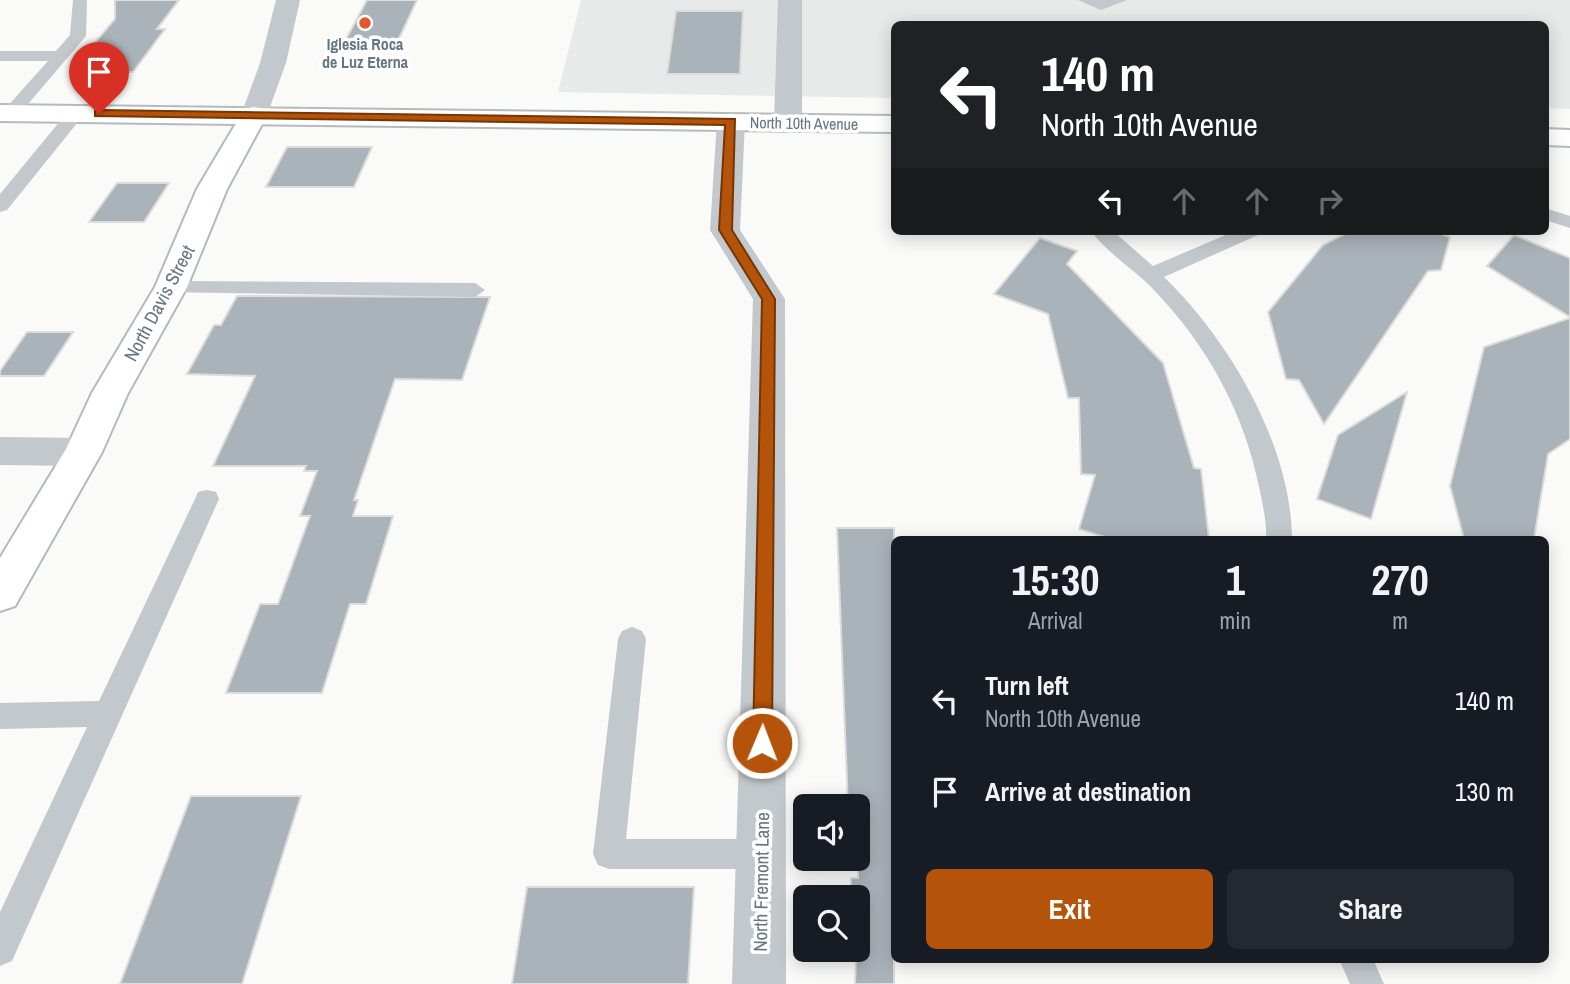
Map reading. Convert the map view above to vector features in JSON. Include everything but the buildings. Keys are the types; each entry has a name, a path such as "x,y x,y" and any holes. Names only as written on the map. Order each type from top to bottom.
{"main road":[{"name":"North 10th Avenue","path":"5,113 891,124"},
{"name":"North Davis Street","path":"0,594 82,452 110,393 171,287 212,189 254,115"},
{"path":"1549,137 1570,138"}],"street":[{"name":"North Davis Street","path":"254,115 273,63 288,0"},
{"path":"788,122 790,0"},
{"name":"North Fremont Lane","path":"731,121 725,230 769,299 759,984"},
{"path":"0,451 82,452"}],"lane":[{"path":"5,113 78,36 80,0"},
{"path":"1085,0 1101,5 1120,0"},
{"path":"1101,5 1104,21"},
{"path":"0,56 61,56"},
{"path":"0,206 76,113"},
{"path":"1549,215 1570,222"},
{"path":"1106,235 1153,274 1222,356 1262,441 1278,536"},
{"path":"1153,274 1242,235"},
{"path":"171,287 475,290"},
{"path":"0,949 207,499"},
{"path":"632,639 609,854 761,854"},
{"path":"0,716 108,714"},
{"path":"1358,963 1367,984"}],"shaded area":[{"path":"581,0 1570,0 1570,109 1549,108 1549,21 891,21 891,98 558,92"}],"place":[{"name":"Iglesia Roca de Luz Eterna","path":"365,23"}],"route":[{"path":"99,114 731,121 725,230 769,299 762,743"}]}
